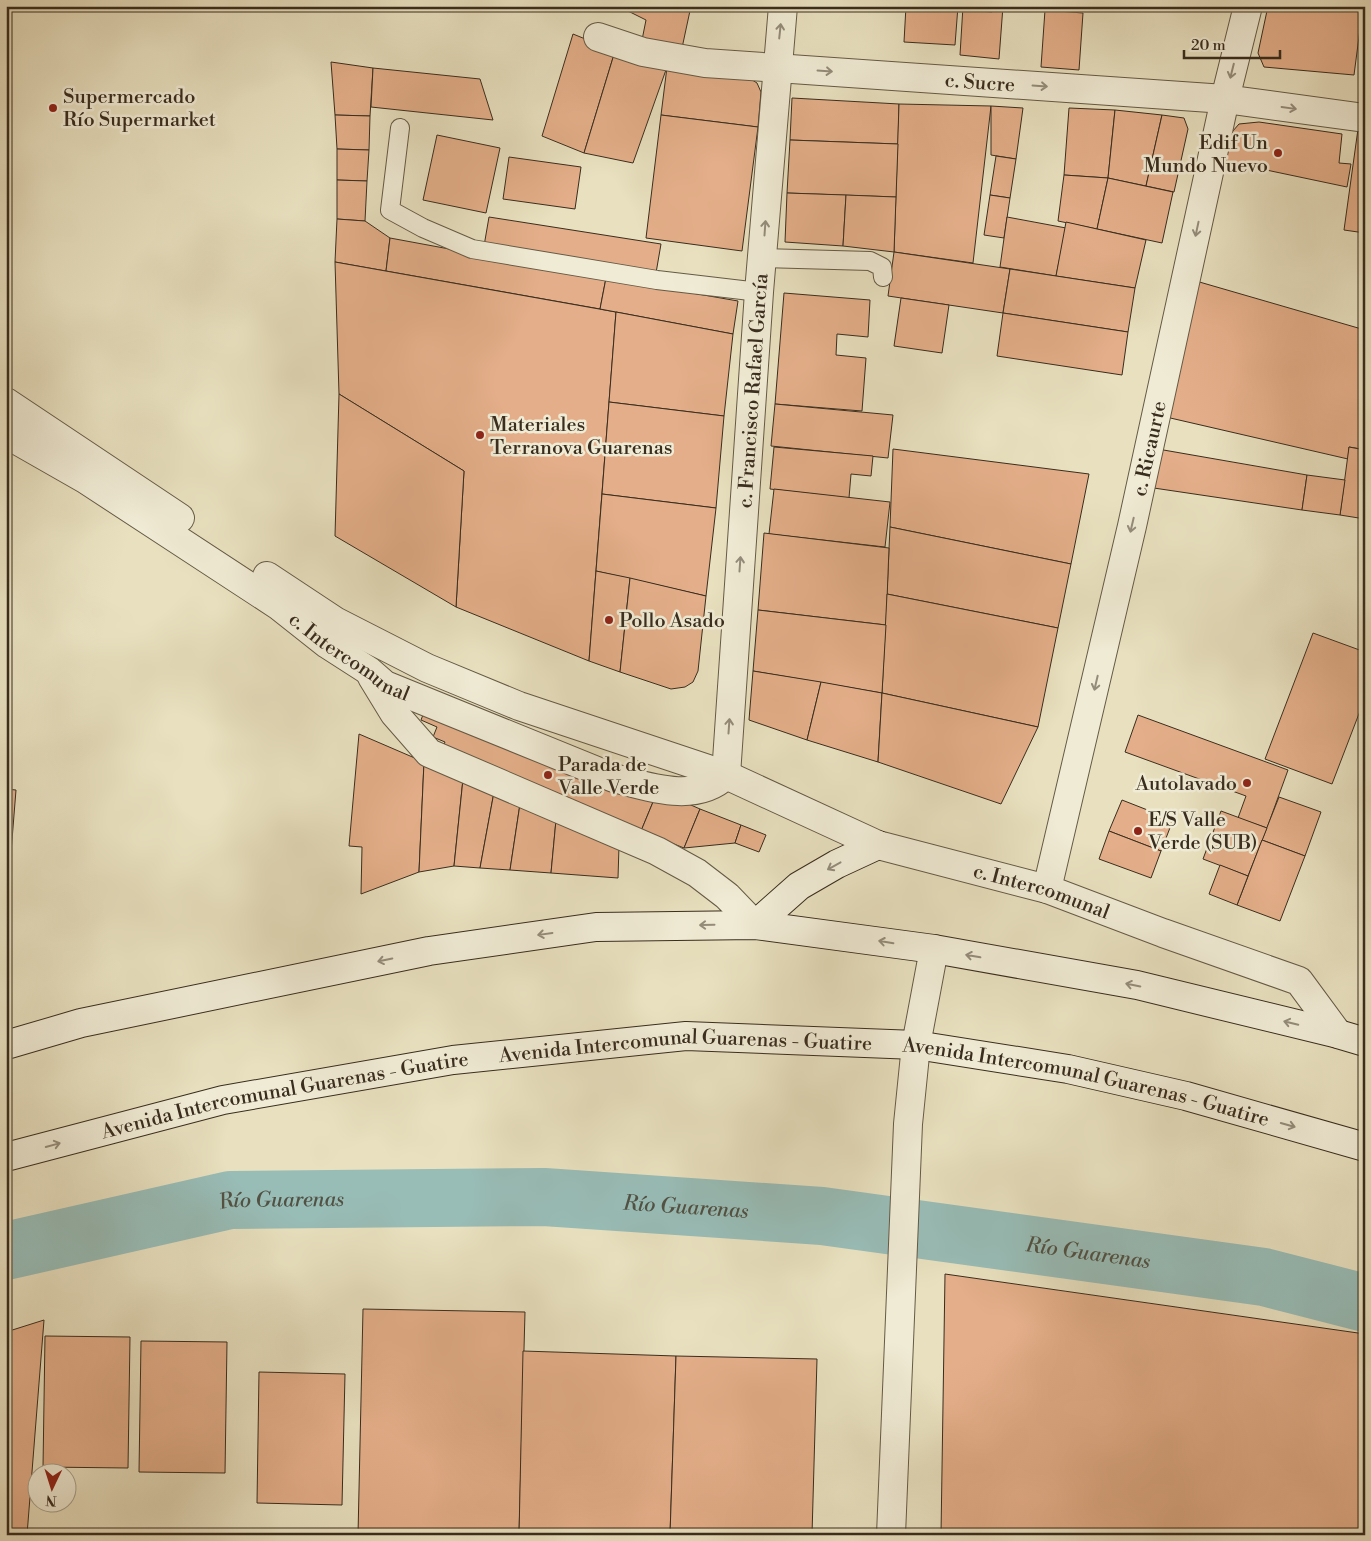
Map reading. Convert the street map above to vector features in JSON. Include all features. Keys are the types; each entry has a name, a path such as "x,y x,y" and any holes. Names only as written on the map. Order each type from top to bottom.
{"street":[{"name":"c. Francisco Rafael García","path":"726,775 762,258 783,6"},
{"name":"c. Ricaurte","path":"1047,889 1132,526 1225,99 1248,6"},
{"name":"c. Sucre","path":"598,37 643,52 705,63 1225,99 1365,118"},
{"name":"c. Intercomunal","path":"6,402 334,621 427,668 519,706 726,775 878,845 1047,889 1163,933 1299,981 1338,1034"},
{"name":"c. Intercomunal","path":"6,434 85,479 279,606 327,644 369,671 385,685 614,778 652,788 687,792 718,783 726,775"},
{"path":"334,621 357,649 394,713 429,753 657,851 697,873 727,896 754,924"},
{"path":"754,924 799,886 837,864 878,845"},
{"path":"6,1045 81,1023 429,951 596,927 754,924 934,950 1137,985 1365,1042"},
{"path":"890,1535 908,1124 916,1045 934,950"},
{"name":"Avenida Intercomunal Guarenas - Guatire","path":"6,1157 222,1100 452,1060 686,1036 916,1045 1077,1071 1186,1096 1365,1147"}],"lane":[{"path":"400,128 390,210 423,228 472,249 657,280 760,292"},
{"path":"762,258 870,261 882,267 883,277"}],"building":[{"path":"623,6 691,6 682,48 642,40 646,20 622,8"},
{"path":"906,6 958,6 955,45 904,42"},
{"path":"963,6 979,6 979,11 992,12 993,6 1003,6 999,59 960,55"},
{"path":"1268,6 1363,6 1354,75 1264,67 1258,53"},
{"path":"1045,10 1083,13 1079,70 1041,67"},
{"path":"573,34 615,51 584,153 542,136"},
{"path":"615,51 667,67 633,163 584,153"},
{"path":"331,62 373,68 370,116 335,115"},
{"path":"667,67 746,76 757,83 761,92 758,127 661,115"},
{"path":"373,68 480,79 493,120 371,107"},
{"path":"792,98 899,104 898,144 790,140"},
{"path":"899,104 991,106 973,263 894,252"},
{"path":"991,106 1023,108 1016,159 991,155"},
{"path":"1069,108 1115,110 1108,178 1064,175"},
{"path":"1115,110 1162,115 1146,186 1108,178"},
{"path":"335,115 370,116 369,150 337,149"},
{"path":"661,115 758,127 742,251 646,238"},
{"path":"1162,115 1184,118 1188,129 1174,192 1146,186"},
{"name":"Edif Un Mundo Nuevo","path":"1259,122 1342,134 1339,163 1351,164 1347,187 1214,159 1219,147 1239,124"},
{"path":"1358,129 1365,130 1365,233 1344,230"},
{"path":"437,135 500,148 486,213 423,200"},
{"path":"790,140 898,144 896,197 787,193"},
{"path":"337,149 369,150 367,181 337,180"},
{"path":"996,156 1016,159 1010,198 990,195"},
{"path":"509,157 581,167 575,209 503,199"},
{"path":"1064,175 1108,178 1097,229 1058,221"},
{"path":"1108,178 1173,192 1162,243 1097,229"},
{"path":"337,180 367,181 365,221 337,219"},
{"path":"787,193 846,195 843,246 785,242"},
{"path":"846,195 896,197 894,252 843,246"},
{"path":"990,195 1010,198 1004,238 984,235"},
{"path":"489,217 661,244 656,273 484,246"},
{"path":"1007,217 1066,228 1056,276 1000,267"},
{"path":"337,219 365,221 390,238 386,271 335,262"},
{"path":"1066,222 1146,240 1135,288 1056,276"},
{"path":"390,238 606,278 600,309 386,271"},
{"path":"894,252 1010,269 1003,313 888,296"},
{"path":"335,262 616,312 589,661 456,607 464,471 339,394"},
{"path":"1010,269 1135,288 1128,332 1003,313"},
{"path":"606,278 738,301 733,334 600,309"},
{"path":"1196,281 1365,330 1365,421 1361,449 1349,447 1348,459 1166,417"},
{"path":"784,293 870,300 868,337 837,334 836,355 866,358 862,411 775,404"},
{"path":"901,298 949,305 942,353 894,346"},
{"path":"616,312 733,334 724,416 609,402"},
{"path":"1003,313 1128,332 1122,375 997,356"},
{"path":"339,394 464,471 456,607 335,536"},
{"path":"609,402 724,416 716,508 602,494"},
{"path":"775,404 893,415 888,458 771,446"},
{"path":"1365,421 1365,450 1361,449"},
{"path":"774,447 873,456 871,476 851,474 849,498 770,489"},
{"path":"1349,447 1365,450 1365,519 1340,515"},
{"path":"1152,448 1307,475 1302,510 1147,487"},
{"path":"893,449 1089,474 1071,564 890,527"},
{"path":"1307,475 1345,480 1340,515 1302,510"},
{"path":"774,489 890,502 885,547 769,534"},
{"path":"602,494 716,508 706,596 596,571"},
{"path":"890,527 1071,564 1058,628 887,594"},
{"path":"764,533 889,548 886,625 758,610"},
{"name":"Pollo Asado","path":"596,571 630,578 620,672 589,661"},
{"path":"630,578 706,596 698,671 693,682 685,687 671,689 620,672"},
{"path":"887,594 1058,628 1038,727 882,693"},
{"path":"758,610 886,625 882,693 753,671"},
{"path":"1313,633 1365,652 1365,698 1332,784 1265,759"},
{"path":"753,671 821,682 807,740 749,720"},
{"path":"821,682 882,693 878,762 807,740"},
{"path":"882,693 1038,727 1001,804 878,762"},
{"name":"Parada de Valle Verde","path":"426,707 653,802 641,831 442,749 445,742 433,737 437,727 421,720"},
{"name":"Autolavado","path":"1138,715 1288,770 1267,828 1238,818 1246,796 1125,752"},
{"path":"359,734 424,762 419,872 361,894 362,847 349,846"},
{"path":"424,762 463,779 454,866 419,872"},
{"path":"463,779 494,792 480,868 454,866"},
{"path":"6,789 16,790 6,915"},
{"path":"494,792 520,804 510,870 480,868"},
{"path":"1279,797 1321,812 1305,856 1262,840"},
{"path":"675,798 700,809 684,848 641,831 653,802"},
{"path":"1122,800 1173,820 1161,851 1109,831"},
{"path":"520,804 556,820 551,873 510,870"},
{"path":"700,809 741,825 735,843 684,848"},
{"path":"1221,811 1267,828 1248,876 1203,859"},
{"path":"556,820 619,846 618,878 551,873"},
{"path":"741,825 766,835 759,852 735,843"},
{"path":"1109,831 1161,851 1151,878 1099,859"},
{"path":"1262,840 1305,856 1280,921 1237,905"},
{"path":"1220,865 1248,876 1237,905 1209,894"},
{"path":"945,1274 1365,1334 1365,1535 941,1535"},
{"path":"363,1309 525,1312 519,1535 358,1535"},
{"path":"44,1320 33,1464 28,1464 27,1535 6,1535 6,1332"},
{"path":"45,1336 130,1337 128,1468 78,1467 78,1464 43,1464"},
{"path":"141,1341 227,1342 225,1473 139,1472"},
{"path":"523,1351 676,1356 670,1535 519,1535"},
{"path":"676,1356 817,1359 812,1535 670,1535"},
{"path":"259,1372 345,1374 342,1505 257,1503"}],"waterway":[{"name":"Río Guarenas","path":"6,1251 230,1200 544,1197 822,1216 1264,1277 1365,1303"}],"place":[{"name":"Supermercado Río Supermarket","path":"53,108"},
{"name":"Edif Un Mundo Nuevo","path":"1278,153"},
{"name":"Materiales Terranova Guarenas","path":"480,435"},
{"name":"Pollo Asado","path":"609,620"},
{"name":"Parada de Valle Verde","path":"548,775"},
{"name":"Autolavado","path":"1247,783"},
{"name":"E/S Valle Verde (SUB)","path":"1138,831"}]}
